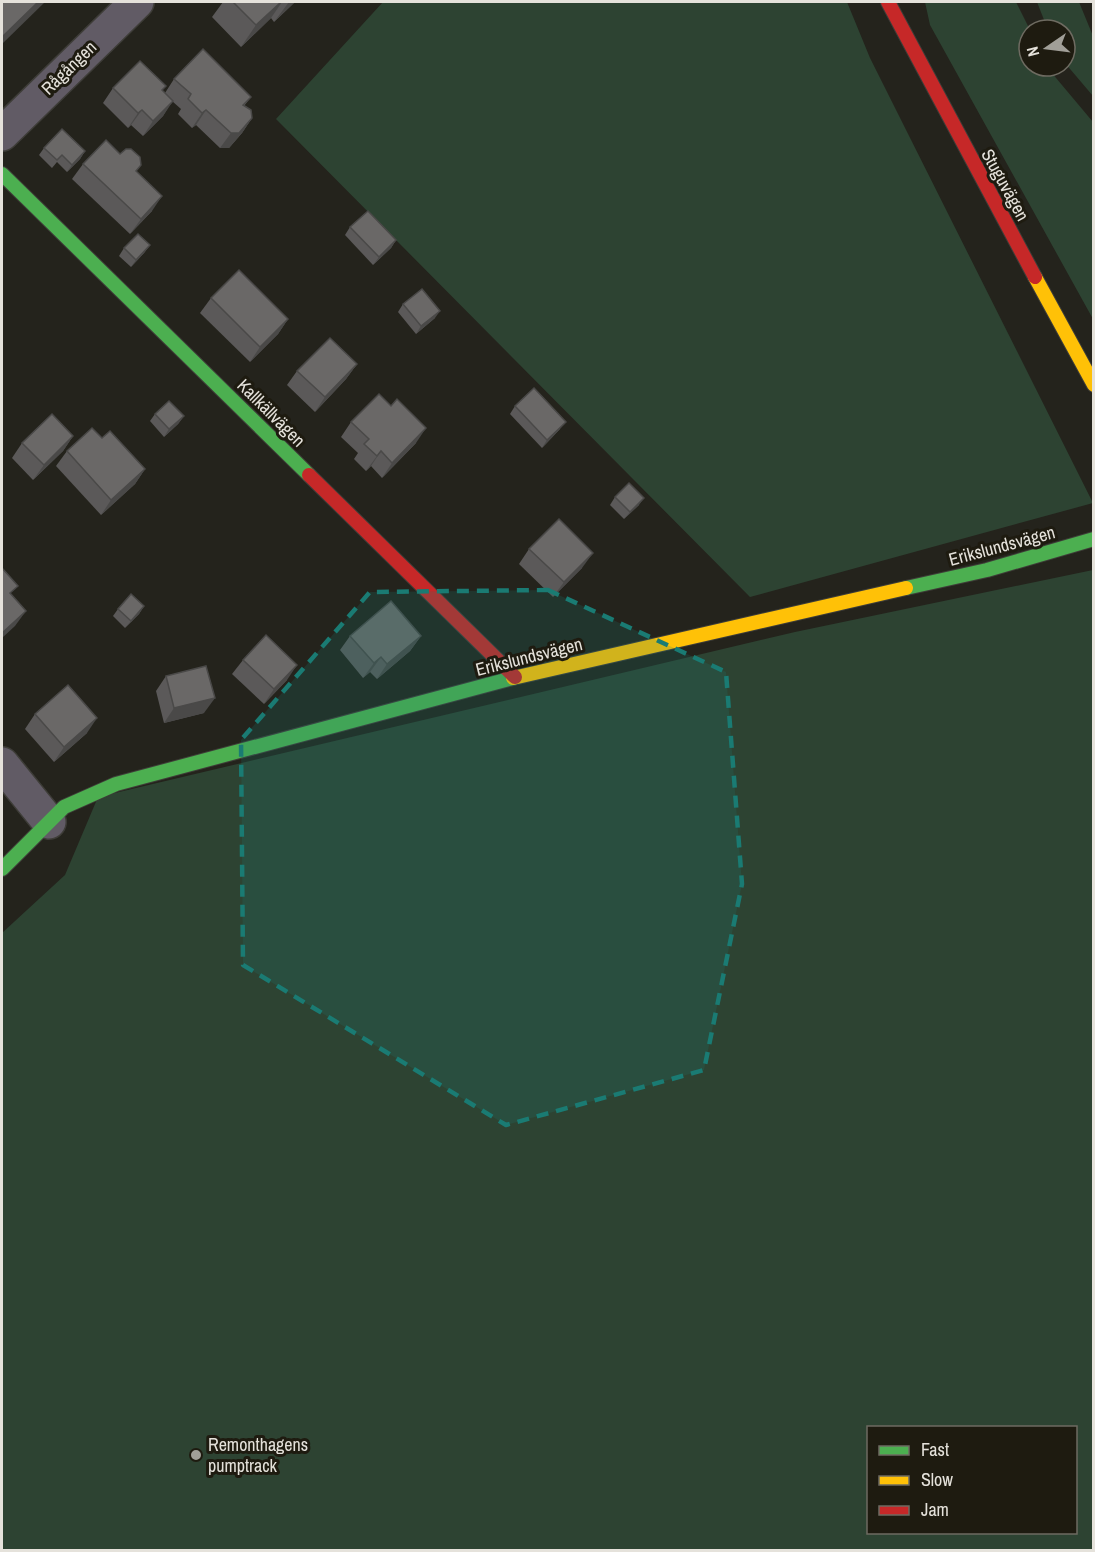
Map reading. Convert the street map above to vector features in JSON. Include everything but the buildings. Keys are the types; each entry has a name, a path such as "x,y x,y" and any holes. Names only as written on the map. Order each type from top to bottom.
{"street":[{"name":"Rågången","path":"2,134 137,2"},
{"name":"Stuguvägen","path":"888,2 933,90 1094,385"},
{"name":"Kallkällvägen","path":"2,174 515,678"},
{"name":"Erikslundsvägen","path":"2,869 64,807 116,784 515,678 987,570 1094,539"},
{"path":"2,764 49,822"}],"highlighted area":[{"path":"548,590 726,672 742,884 704,1070 506,1125 243,965 241,740 370,592"}],"green space":[{"path":"383,2 847,2 870,58 1093,503 750,597 276,119"},
{"path":"925,2 1016,2 1024,18 1017,18 1017,78 1056,78 1093,122 1093,319 930,25"},
{"path":"1037,2 1079,2 1093,36 1093,96 1077,77 1077,18 1043,18"},
{"path":"1093,570 1093,1550 2,1550 2,933 65,875 98,797 795,632"}],"traffic: fast":[{"path":"2,174 309,475"},
{"path":"906,588 987,570 1094,539"},
{"path":"2,869 64,807 116,784 513,678"}],"traffic: slow":[{"path":"1035,277 1094,385"},
{"path":"513,678 906,588"}],"traffic: jam":[{"path":"888,2 1035,277"},
{"path":"309,475 515,677"}],"place":[{"name":"Remonthagens pumptrack","path":"196,1455"}]}
